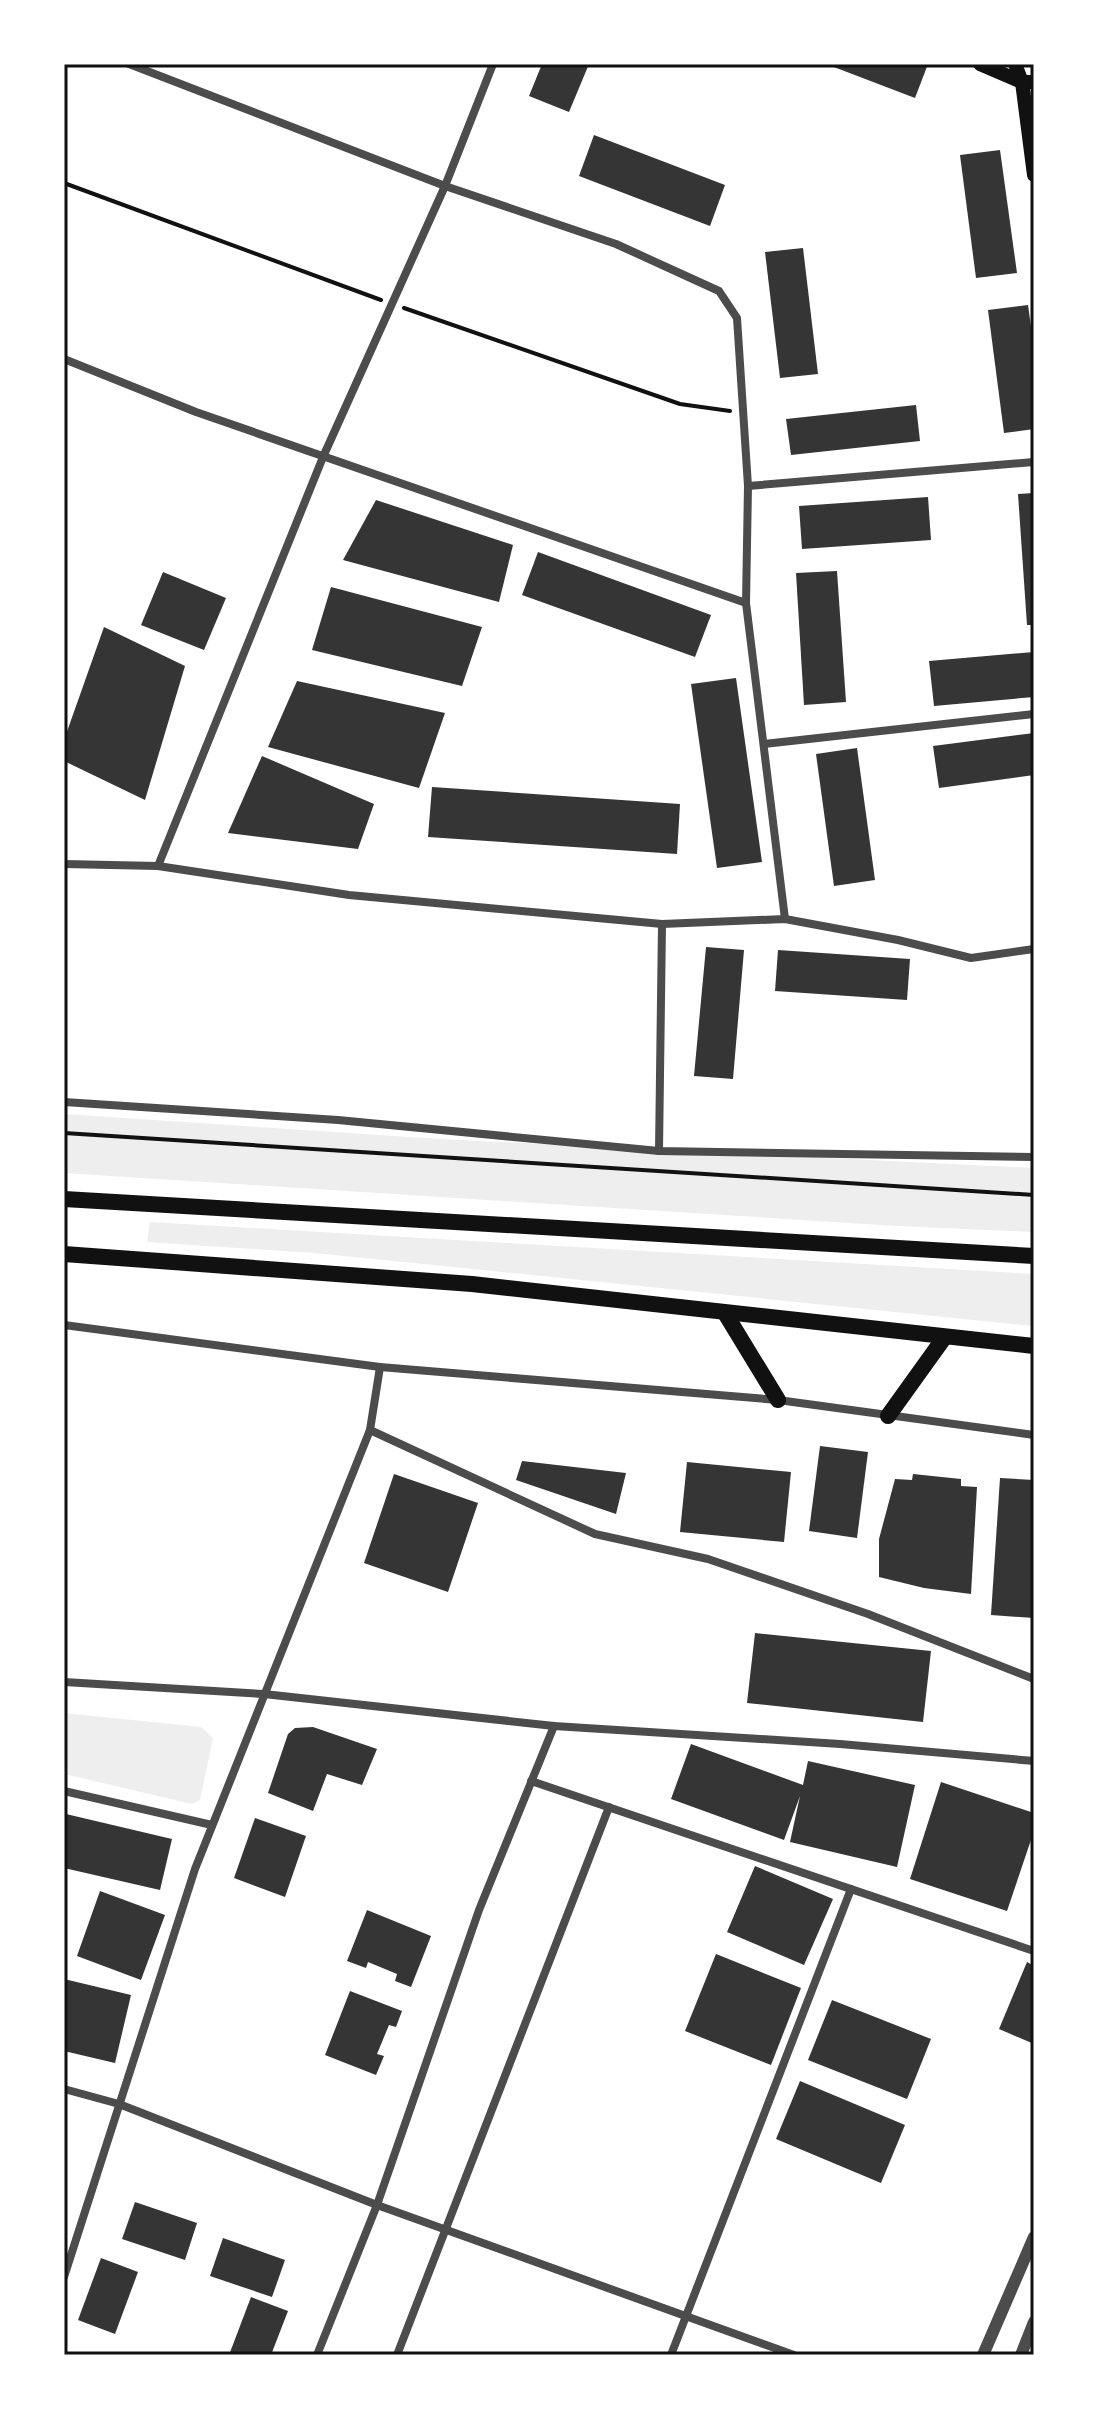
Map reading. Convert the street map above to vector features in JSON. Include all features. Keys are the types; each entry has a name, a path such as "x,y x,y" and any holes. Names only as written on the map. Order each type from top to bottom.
{"highway":[{"path":"64,1199 1034,1256"},
{"path":"64,1254 472,1284 1034,1346"},
{"path":"725,1313 778,1400"},
{"path":"888,1416 944,1338"}],"main road":[{"path":"980,64 1028,82"},
{"path":"1015,64 1028,82 1034,175"}],"street":[{"path":"129,64 445,186 616,244 719,291 737,318 748,486 746,603 785,919"},
{"path":"158,866 323,457 445,186 493,64"},
{"path":"64,359 196,412 746,603"},
{"path":"748,486 1034,462"},
{"path":"764,744 1034,714"},
{"path":"64,864 158,866 349,895 662,924 785,919 898,940 971,958 1034,949"},
{"path":"659,1151 662,924"},
{"path":"64,1102 338,1120 659,1151 1034,1157"},
{"path":"64,1325 380,1367 778,1400 1034,1435"},
{"path":"64,2277 195,1869 370,1430 380,1367"},
{"path":"370,1430 595,1534 708,1559 868,1614 1034,1679"},
{"path":"64,1682 264,1694 554,1726 840,1744 1034,1761"},
{"path":"317,2355 377,2205 479,1910 554,1726"},
{"path":"531,1781 1034,1951"},
{"path":"64,1791 212,1825"},
{"path":"397,2355 609,1807"},
{"path":"671,2355 851,1889"},
{"path":"64,2089 119,2104 377,2205 794,2355"},
{"path":"983,2355 1034,2237"},
{"path":"1021,2355 1034,2322"}],"path":[{"path":"64,1133 1034,1195"}],"shaded area":[{"path":"64,1114 440,1139 1034,1168 1034,1232 64,1173"},
{"path":"150,1222 1034,1274 1034,1326 315,1253 147,1242"},
{"path":"64,1713 201,1727 213,1738 200,1800 192,1804 64,1774"}],"building":[{"path":"542,64 589,64 569,112 529,96"},
{"path":"826,64 928,64 915,98"},
{"path":"594,135 725,185 710,226 579,176"},
{"path":"1000,150 1017,273 976,278 960,155"},
{"path":"803,248 818,374 780,378 765,252"},
{"path":"1028,305 1034,348 1034,429 1004,433 988,310"},
{"path":"916,405 920,441 791,455 786,419"},
{"path":"1034,493 1034,625 1027,625 1018,494"},
{"path":"928,497 931,540 802,549 799,506"},
{"path":"376,500 513,545 499,602 343,560"},
{"path":"538,552 711,615 695,657 522,595"},
{"path":"837,571 846,702 804,705 796,573"},
{"path":"163,572 226,598 204,650 141,625"},
{"path":"331,587 482,627 462,686 312,650"},
{"path":"104,627 185,666 145,800 64,761 64,740"},
{"path":"1034,652 1034,697 934,706 929,661"},
{"path":"736,678 762,862 717,868 691,684"},
{"path":"297,681 445,713 419,788 268,747"},
{"path":"1034,733 1034,775 939,788 933,746"},
{"path":"857,748 875,880 834,886 816,754"},
{"path":"262,756 374,804 358,849 228,833"},
{"path":"432,787 680,804 677,854 428,837"},
{"path":"706,947 744,950 733,1079 694,1076"},
{"path":"778,950 910,959 907,1000 775,991"},
{"path":"820,1446 868,1452 857,1538 809,1531"},
{"path":"522,1461 626,1473 616,1514 516,1480"},
{"path":"687,1462 791,1472 784,1542 680,1532"},
{"path":"394,1474 478,1503 448,1592 364,1563"},
{"path":"913,1474 961,1479 961,1486 977,1487 971,1594 924,1588 879,1577 879,1539 895,1479 912,1480"},
{"path":"1000,1478 1034,1480 1034,1618 991,1615"},
{"path":"755,1633 931,1651 923,1722 747,1703"},
{"path":"313,1727 377,1749 362,1785 327,1774 313,1811 268,1793 288,1734 295,1728"},
{"path":"691,1744 803,1785 808,1761 915,1785 897,1867 790,1842 800,1796 784,1840 671,1799"},
{"path":"941,1782 1034,1813 1034,1831 1007,1911 910,1879"},
{"path":"66,1814 172,1839 160,1890 64,1868"},
{"path":"255,1818 306,1836 285,1897 234,1878"},
{"path":"755,1866 833,1899 804,1965 727,1932"},
{"path":"100,1891 165,1915 141,1980 77,1956"},
{"path":"367,1910 431,1936 411,1987 395,1981 397,1974 368,1962 366,1968 347,1961"},
{"path":"716,1954 801,1988 771,2065 685,2031"},
{"path":"1027,1962 1034,1966 1034,2044 999,2029"},
{"path":"64,1979 131,1995 115,2063 64,2051"},
{"path":"350,1991 402,2011 396,2027 389,2025 377,2054 384,2056 376,2075 325,2055"},
{"path":"832,2000 931,2039 907,2099 808,2060"},
{"path":"800,2081 905,2125 881,2183 776,2139"},
{"path":"135,2202 197,2223 185,2260 122,2239"},
{"path":"223,2238 285,2260 272,2297 210,2276"},
{"path":"101,2258 138,2272 115,2334 78,2320"},
{"path":"251,2297 288,2311 271,2355 229,2355"}]}
